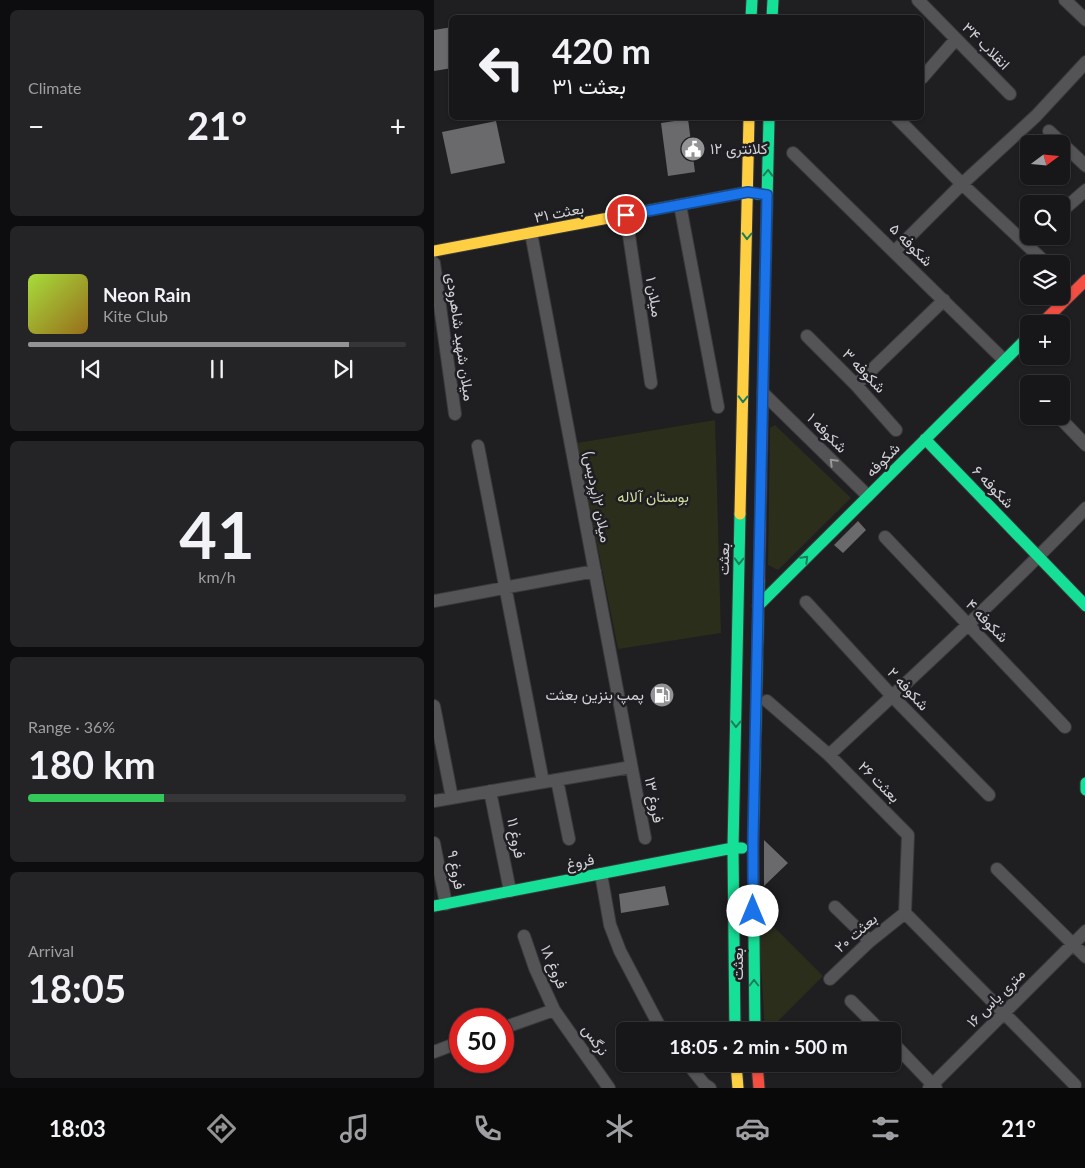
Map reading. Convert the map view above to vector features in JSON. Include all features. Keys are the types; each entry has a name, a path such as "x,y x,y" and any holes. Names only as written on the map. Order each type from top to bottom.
{"main road":[{"path":"751,15 752,0"},
{"path":"772,15 773,0"},
{"name":"بعثت","path":"734,1022 733,848 749,120"},
{"name":"بعثت","path":"755,1022 753,848 770,120"},
{"name":"بعثت ۳۱","path":"434,251 748,192 767,195"},
{"path":"1050,315 1085,280"},
{"name":"شکوفه","path":"758,606 1020,345"},
{"name":"شکوفه ۶","path":"925,439 1085,606"},
{"path":"1085,783 1085,790"},
{"name":"فروغ","path":"440,905 733,848 753,848"},
{"path":"737,1072 738,1088"},
{"path":"757,1072 758,1085"}],"street":[{"name":"انقلاب ۳۴","path":"918,0 1010,94"},
{"path":"1065,0 1085,20"},
{"path":"924,76 956,39"},
{"path":"895,251 962,184 1036,116 1085,62"},
{"path":"899,120 962,184 1020,232"},
{"path":"1049,131 1085,166"},
{"name":"شکوفه ۵","path":"794,152 1004,360"},
{"path":"1070,204 1085,190"},
{"path":"680,205 718,407"},
{"name":"میلان ۱","path":"626,215 651,383"},
{"name":"میلان ۲(پردیس)","path":"532,233 631,767"},
{"name":"میلان شهید شاهرودی","path":"434,264 455,414"},
{"path":"856,385 944,300"},
{"name":"شکوفه ۳","path":"807,336 856,385 896,430"},
{"name":"شکوفه ۱","path":"763,393 868,496"},
{"path":"1066,425 1085,445"},
{"path":"478,446 543,782"},
{"path":"829,755 968,625 1085,508"},
{"name":"شکوفه ۴","path":"885,537 1065,727"},
{"path":"434,601 595,571"},
{"name":"شکوفه ۲","path":"806,602 892,696 989,795"},
{"name":"بعثت ۲۶","path":"767,701 829,755 908,835 905,913"},
{"path":"434,706 452,798"},
{"path":"434,801 631,767"},
{"name":"فروغ ۱۳","path":"631,767 645,838"},
{"path":"557,780 569,840"},
{"name":"فروغ ۱۱","path":"490,791 510,891"},
{"name":"فروغ ۹","path":"434,843 440,905"},
{"path":"997,869 1085,957"},
{"path":"601,874 610,925 620,951 657,1022"},
{"path":"835,907 870,941"},
{"path":"905,913 1075,1085"},
{"name":"بعثت ۲۰","path":"830,979 870,941 905,913"},
{"name":"۱۶ متری یاس","path":"933,1087 1085,931"},
{"name":"فروغ ۱۸","path":"524,936 534,968 554,1010"},
{"path":"851,1001 872,1022"},
{"path":"514,1024 554,1010"},
{"name":"نرگس","path":"554,1010 609,1088"},
{"path":"434,1052 449,1046"},
{"path":"901,1052 933,1087"},
{"path":"694,1072 704,1087"},
{"path":"758,1085 770,1088"}],"green space":[{"name":"بوستان آلاله","path":"715,420 721,633 618,649 577,443"},
{"path":"775,425 851,498 778,570 768,565 770,428"},
{"path":"760,913 823,976 777,1022 764,1022 758,917"}],"building":[{"path":"449,28 449,68 434,71 434,30"},
{"path":"688,120 695,172 668,176 661,123"},
{"path":"496,121 505,163 451,174 442,132"},
{"path":"858,521 866,530 843,553 834,545"},
{"path":"764,840 788,863 764,886"},
{"path":"665,886 669,905 621,913 619,894"}],"traffic: fast":[{"path":"751,15 752,0"},
{"path":"772,15 773,0"},
{"path":"765,285 769,120"},
{"path":"619,216 748,192 758,194"},
{"path":"758,606 1020,345"},
{"path":"925,439 1086,606"},
{"path":"735,1022 733,848 740,514"},
{"path":"755,1022 753,848 759,581"},
{"path":"1086,783 1086,790"},
{"path":"434,906 733,848 742,848"}],"traffic: slow":[{"path":"740,514 749,120"},
{"path":"434,251 619,216"},
{"path":"737,1072 738,1088"}],"traffic: jam":[{"path":"1050,315 1086,280"},
{"path":"759,581 765,285"},
{"path":"758,1072 759,1088"}],"place":[{"name":"کلانتری ۱۲","path":"693,149"},
{"name":"پمپ بنزین بعثت","path":"662,695"}],"route":[{"path":"626,215 748,192 767,195 753,911"}]}
